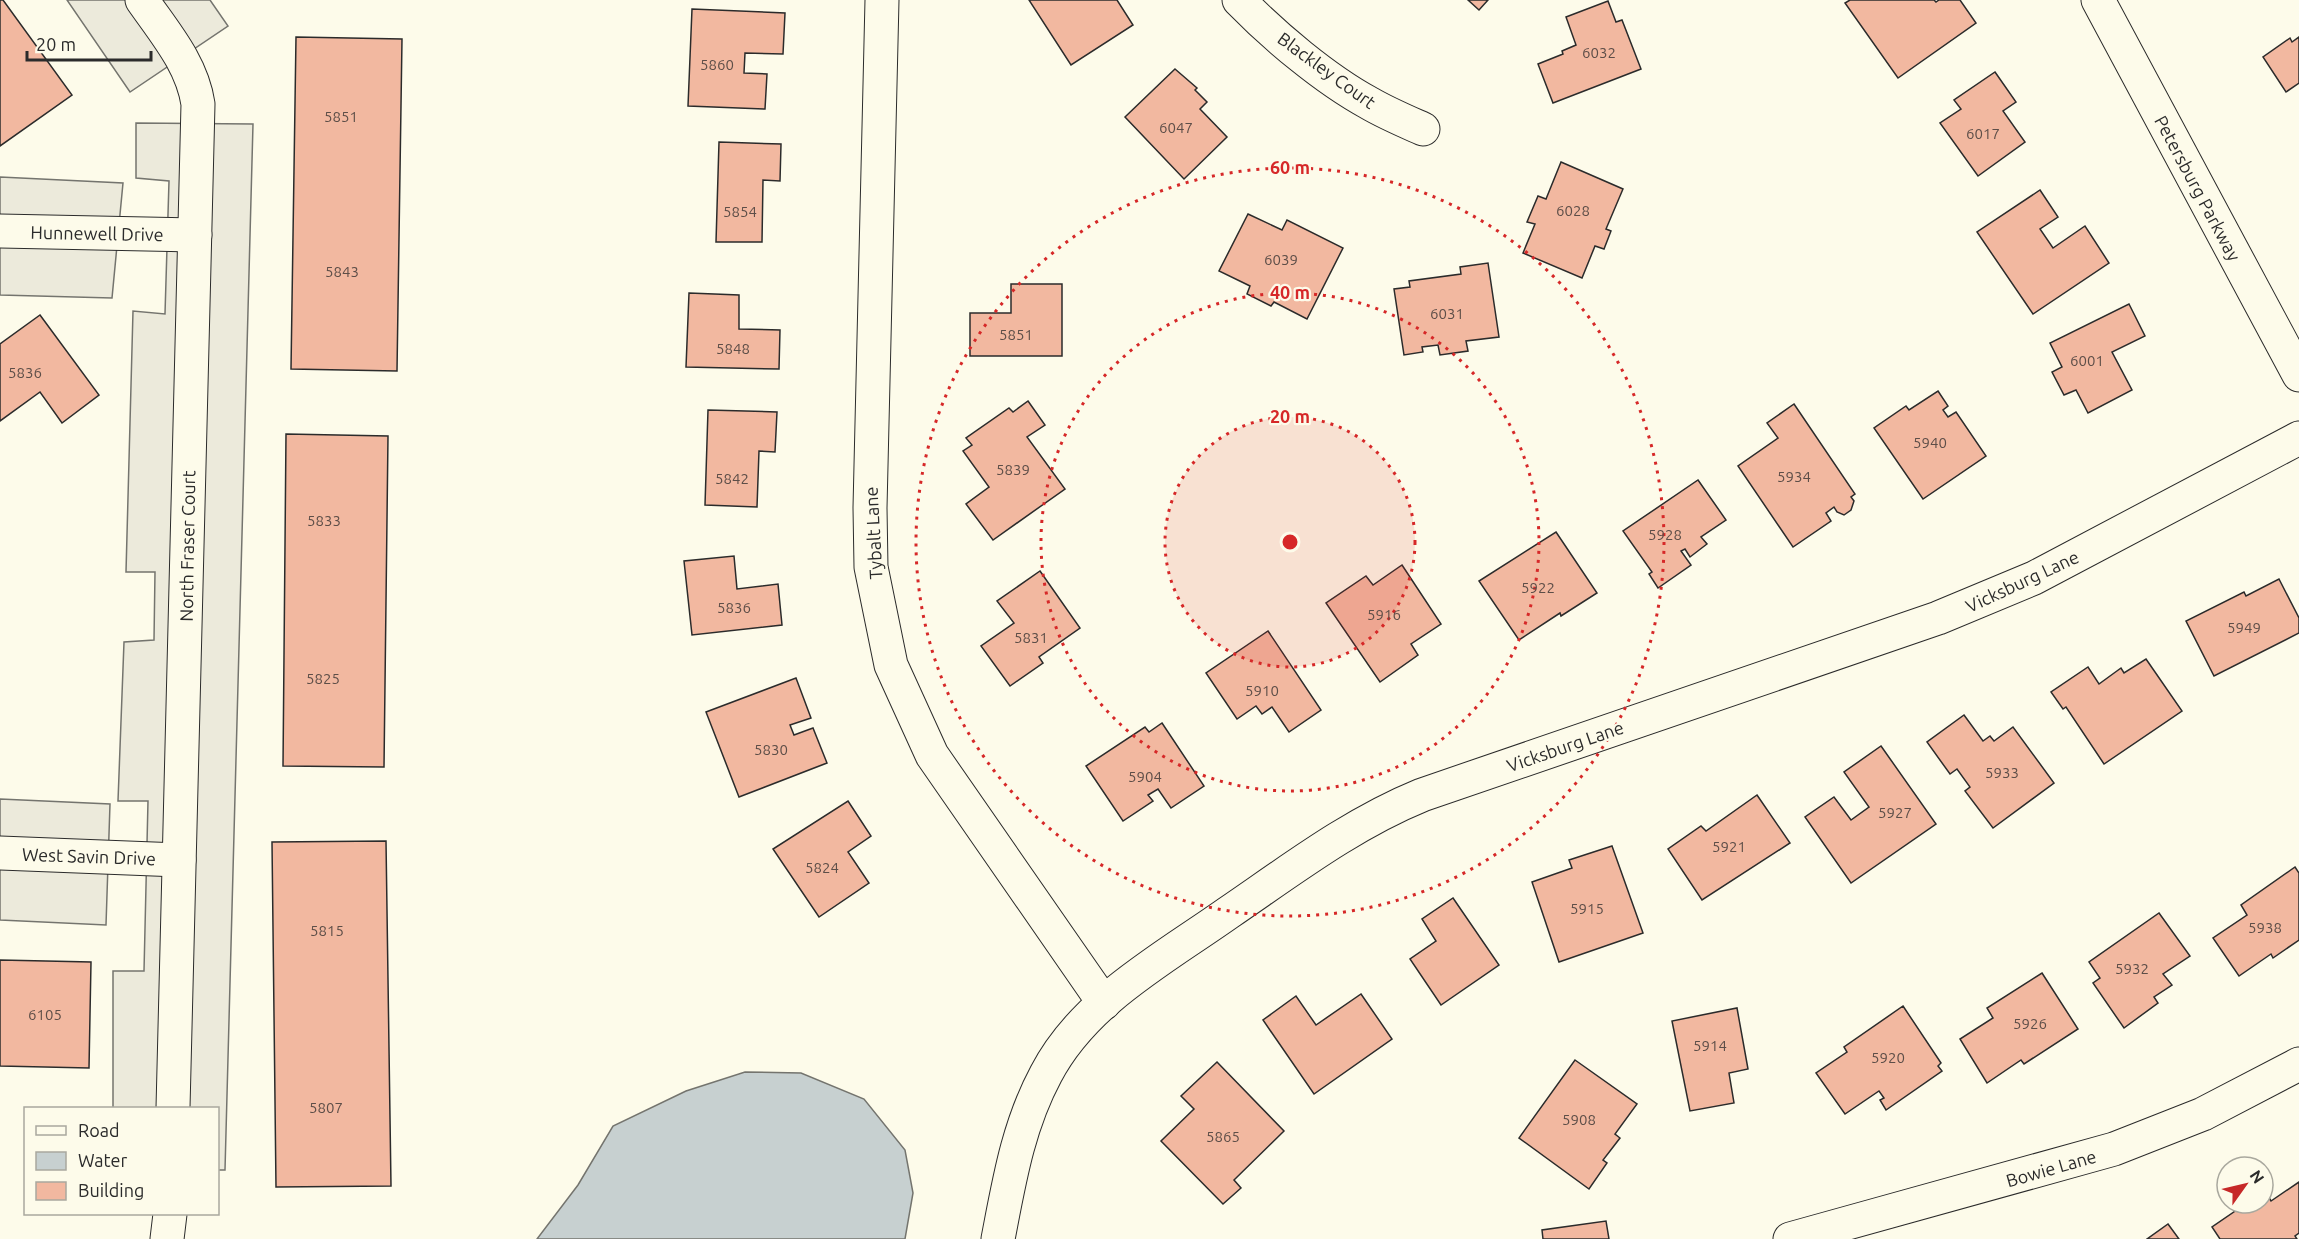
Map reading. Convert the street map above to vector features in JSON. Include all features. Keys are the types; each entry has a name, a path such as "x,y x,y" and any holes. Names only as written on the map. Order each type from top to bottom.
{"street":[{"name":"North Fraser Court","path":"142,0 186,64 196,89 198,104 173,1107"},
{"name":"Tybalt Lane","path":"882,0 870,537 872,567 891,665 932,755 1104,1003"},
{"name":"Blackley Court","path":"1239,0 1287,44 1335,81 1368,103 1423,129"},
{"name":"Petersburg Parkway","path":"2098,0 2299,375"},
{"name":"Hunnewell Drive","path":"0,231 195,235"},
{"name":"Vicksburg Lane","path":"998,1239 1013,1160 1027,1112 1061,1051 1083,1022 1125,984 1323,847 1389,810 1422,795 1938,618 1995,596 2060,565 2299,438"},
{"name":"West Savin Drive","path":"0,853 178,860"},
{"name":"Bowie Lane","path":"1790,1239 2114,1149 2203,1114 2299,1064"},
{"path":"167,1239 170,1215"}],"shaded area":[{"path":"67,0 210,0 228,26 130,92"},
{"path":"136,123 253,124 225,1170 219,1170 219,1107 113,1107 113,971 144,971 148,801 118,801 124,642 154,640 155,572 126,572 133,311 165,314 169,181 136,178"},
{"path":"0,177 123,183 112,298 0,295"},
{"path":"0,799 110,804 106,925 0,920"}],"water":[{"path":"745,1072 801,1073 864,1099 905,1150 913,1193 905,1239 537,1239 578,1185 613,1126 686,1091"}],"building":[{"path":"0,0 3,0 72,95 0,146"},
{"path":"1029,0 1117,0 1133,25 1071,65"},
{"path":"1468,0 1488,0 1479,10"},
{"path":"1850,0 1934,0 1936,2 1960,0 1976,23 1898,78 1845,3"},
{"path":"1608,1 1616,22 1622,20 1641,69 1553,103 1538,64 1563,54 1562,51 1576,45 1566,17"},
{"path":"692,9 785,13 783,54 745,53 744,73 767,74 765,109 688,106"},
{"path":"296,37 402,39 397,371 291,369"},
{"path":"2299,37 2299,83 2286,92 2263,57 2290,38 2292,42"},
{"path":"1175,69 1197,88 1195,90 1207,102 1200,109 1227,137 1184,179 1125,117"},
{"path":"1995,72 2016,102 2003,111 2025,142 1978,176 1940,123 1961,109 1954,100"},
{"path":"719,142 781,144 780,181 763,180 762,242 716,242"},
{"path":"1561,162 1623,189 1606,229 1611,231 1604,249 1595,246 1582,278 1523,253 1535,224 1527,222 1538,196 1546,199"},
{"path":"2040,190 2058,217 2040,229 2053,248 2085,226 2109,263 2033,314 1977,232"},
{"path":"1248,214 1282,230 1287,220 1343,248 1307,319 1274,302 1271,306 1247,294 1250,286 1219,271"},
{"path":"1488,263 1499,337 1466,341 1468,351 1440,355 1438,345 1422,347 1423,352 1404,355 1394,289 1410,287 1409,281 1461,274 1460,267"},
{"path":"1011,284 1062,284 1062,356 970,356 970,313 1011,313"},
{"path":"689,293 739,295 739,329 780,330 779,369 686,367"},
{"path":"2129,304 2145,336 2112,352 2132,390 2088,413 2076,390 2064,395 2052,372 2062,367 2050,343"},
{"path":"40,315 99,395 62,423 40,392 0,421 0,344"},
{"path":"1938,391 1948,406 1943,410 1948,417 1956,412 1986,456 1923,499 1874,428 1906,406 1909,410"},
{"path":"1028,401 1045,425 1027,437 1065,489 993,540 966,504 989,487 963,451 972,445 966,438 1009,408 1013,412"},
{"path":"1794,404 1855,494 1851,497 1854,501 1851,510 1844,515 1837,512 1834,507 1826,513 1831,521 1793,547 1738,466 1778,438 1767,423"},
{"path":"708,410 777,412 775,452 759,451 757,507 705,505"},
{"path":"286,434 388,436 384,767 283,766"},
{"path":"1698,480 1726,520 1701,537 1707,544 1690,557 1685,549 1681,551 1691,565 1658,588 1649,574 1652,572 1623,531"},
{"path":"1556,532 1597,593 1561,616 1560,613 1519,640 1479,581"},
{"path":"734,556 737,589 778,584 782,625 692,635 684,561"},
{"path":"1402,565 1441,624 1411,644 1418,655 1380,682 1326,603 1366,576 1373,585"},
{"path":"1040,571 1080,628 1039,657 1043,663 1010,686 981,646 1014,623 997,601"},
{"path":"2279,579 2299,618 2299,633 2214,676 2186,621 2244,592 2246,596"},
{"path":"1268,631 1321,710 1289,732 1272,707 1262,714 1256,706 1237,719 1206,673"},
{"path":"2146,659 2182,711 2104,764 2066,707 2063,709 2051,692 2088,667 2099,684 2121,668 2124,673"},
{"path":"796,678 811,718 790,725 794,735 813,728 827,763 739,797 706,712"},
{"path":"1964,715 1983,741 1990,736 1994,741 2013,727 2054,783 1993,828 1965,791 1970,787 1957,769 1950,774 1927,742"},
{"path":"1162,723 1204,786 1171,808 1158,789 1148,795 1153,801 1123,821 1086,766 1145,727 1149,732"},
{"path":"1881,746 1936,824 1851,883 1805,817 1834,797 1851,820 1869,807 1844,772"},
{"path":"1757,795 1790,843 1702,900 1668,849 1701,826 1706,831"},
{"path":"848,801 871,836 848,852 869,883 819,917 773,849"},
{"path":"386,841 391,1186 276,1187 272,842"},
{"path":"1612,846 1643,933 1559,962 1532,882 1572,868 1569,860"},
{"path":"2295,867 2299,873 2299,940 2273,958 2271,954 2239,976 2213,938 2247,915 2241,905"},
{"path":"1453,898 1499,965 1441,1005 1410,959 1436,941 1422,919"},
{"path":"2159,913 2190,956 2163,974 2172,985 2154,997 2158,1003 2124,1028 2093,983 2100,978 2089,962"},
{"path":"0,960 91,962 89,1068 0,1066"},
{"path":"2042,973 2078,1029 2024,1064 2021,1060 1987,1083 1960,1039 1993,1018 1987,1008"},
{"path":"1361,994 1392,1039 1314,1094 1263,1020 1296,996 1316,1025"},
{"path":"1903,1006 1941,1063 1938,1066 1942,1071 1886,1110 1880,1100 1884,1098 1879,1091 1845,1114 1816,1073 1847,1052 1844,1047"},
{"path":"1737,1008 1748,1069 1729,1073 1734,1103 1690,1111 1672,1021"},
{"path":"1575,1060 1637,1104 1615,1134 1620,1138 1603,1160 1607,1163 1589,1189 1519,1138"},
{"path":"1217,1062 1284,1131 1234,1180 1241,1188 1223,1204 1161,1141 1194,1109 1181,1096"},
{"path":"2299,1182 2299,1233 2295,1236 2297,1239 2220,1239 2212,1227 2230,1215 2275,1215 2275,1198"},
{"path":"1606,1221 1609,1239 1543,1239 1542,1230"},
{"path":"2168,1224 2179,1239 2147,1239"}]}
